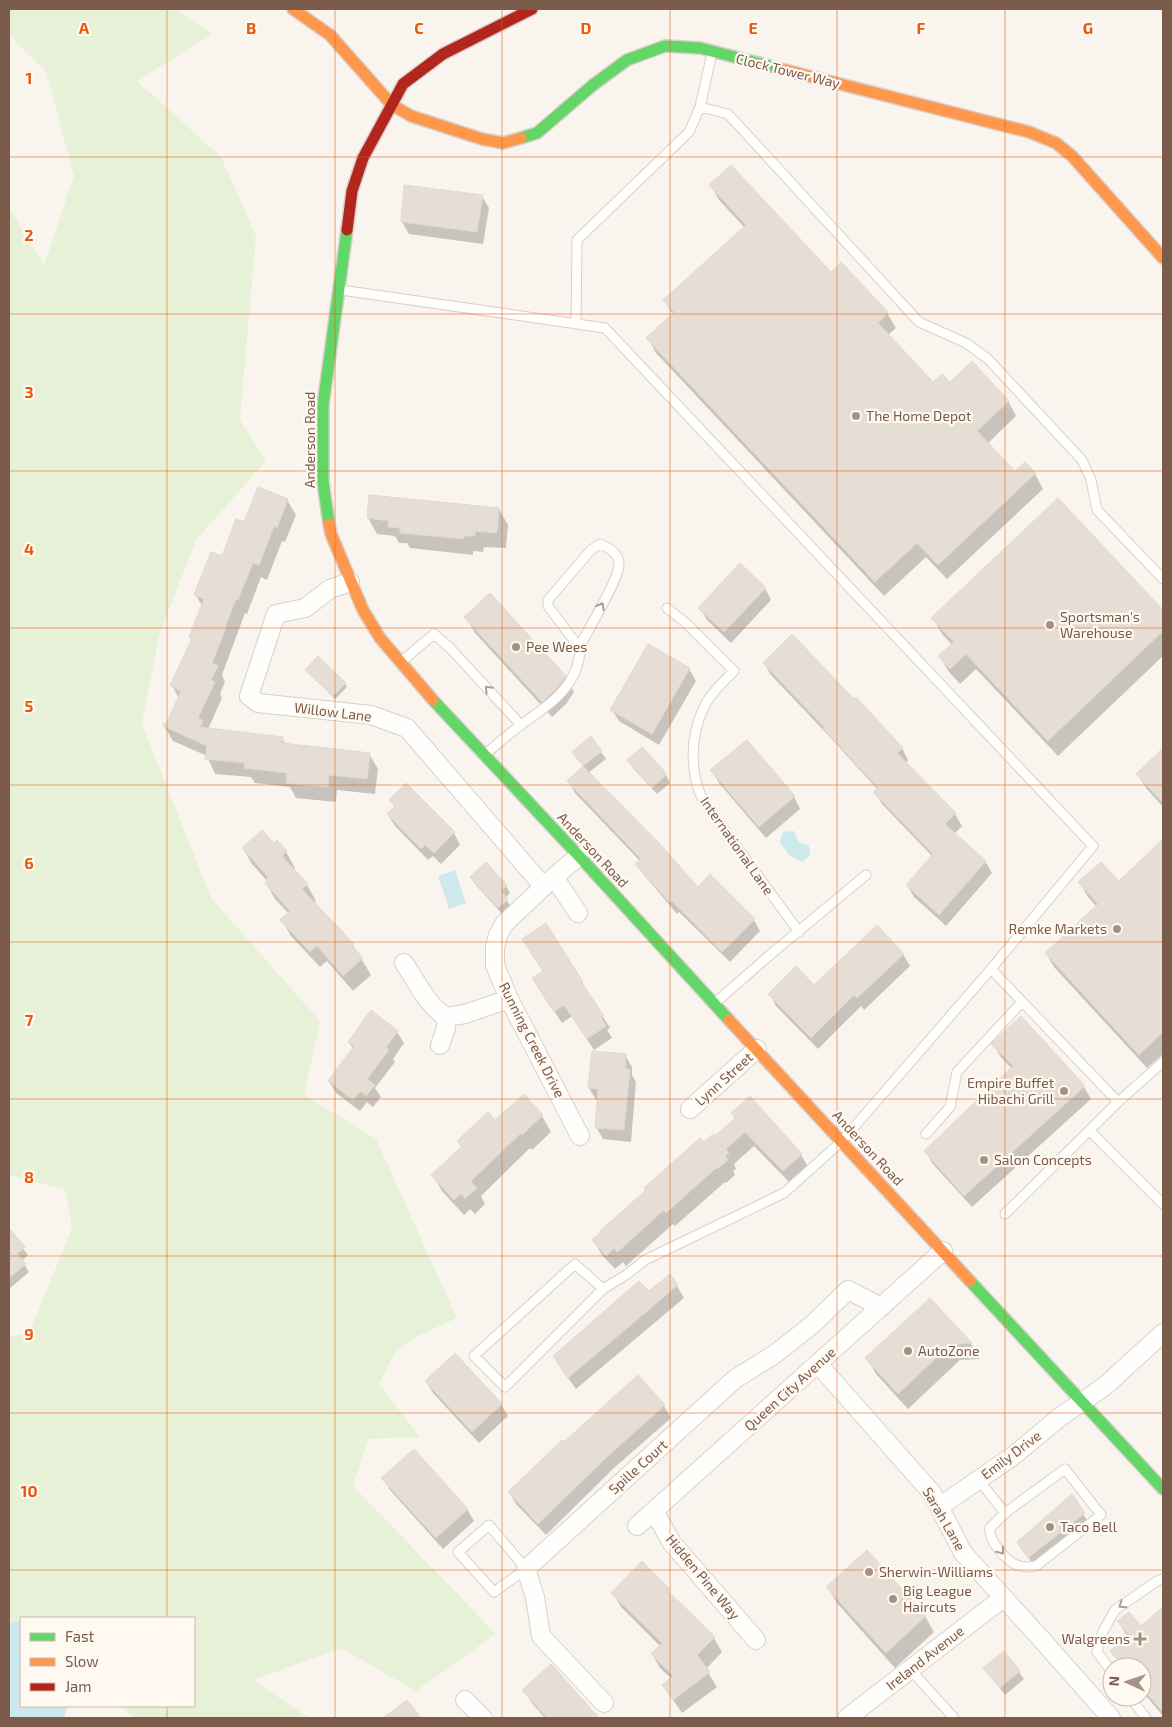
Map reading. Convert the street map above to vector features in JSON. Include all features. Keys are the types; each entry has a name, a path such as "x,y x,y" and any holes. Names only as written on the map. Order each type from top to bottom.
{"street":[{"path":"293,9 330,35 392,106"},
{"name":"Anderson Road","path":"532,9 443,54 404,84 363,158 352,191 323,405 323,482 331,534 350,582 363,610 380,638 400,662 1163,1489"},
{"name":"Clock Tower Way","path":"392,106 411,116 482,139 503,143 537,133 593,85 627,60 664,46 700,48 1029,132 1056,143 1072,156 1163,258"},
{"name":"Willow Lane","path":"350,582 330,589 305,608 276,614 249,696 258,703 371,715 407,728 549,882"},
{"name":"Running Creek Drive","path":"579,856 504,924 498,935 495,947 495,965 509,999 580,1136"},
{"path":"549,882 578,913"},
{"path":"404,963 431,1005 446,1017 465,1014 509,999"},
{"path":"440,1045 446,1028 446,1017"},
{"name":"Lynn Street","path":"690,1109 757,1049"},
{"name":"Queen City Avenue","path":"637,1526 943,1251"},
{"name":"Spille Court","path":"526,1569 735,1379 776,1354 813,1324 848,1290 881,1308"},
{"path":"1083,1402 1105,1386 1163,1333"},
{"name":"Sarah Lane","path":"818,1364 932,1493 963,1553 1111,1718"},
{"name":"Emily Drive","path":"939,1507 1013,1456 1060,1417 1083,1402"},
{"name":"Hidden Pine Way","path":"654,1512 672,1543 756,1640"},
{"path":"526,1569 535,1597 541,1636 604,1703"},
{"name":"Ireland Avenue","path":"847,1718 1003,1598"},
{"path":"466,1700 483,1718"}],"lane":[{"path":"576,324 576,240 689,132 700,108 712,51"},
{"path":"700,108 728,114 919,322 966,343 988,359 1082,460 1091,480 1097,510 1163,579"},
{"path":"338,290 605,328 1094,846 991,969 842,1141 784,1193 645,1260 626,1275 603,1289 505,1387 474,1356 575,1264 603,1289"},
{"path":"484,755 520,725 547,707 562,692 575,671 582,642 615,578 619,566 616,554 608,547 600,544 591,550 548,600 548,606 580,650"},
{"name":"International Lane","path":"667,608 686,623 734,671 712,694 704,708 695,738 693,758 698,790 704,802 799,932"},
{"path":"400,662 434,634 491,692 520,725"},
{"path":"714,1004 866,875"},
{"path":"991,969 1118,1102"},
{"path":"926,1134 950,1107 957,1072 1022,1002"},
{"path":"1005,1214 1118,1102 1163,1062"},
{"path":"1090,1131 1163,1204"},
{"path":"1065,1469 1101,1515 1036,1566 1024,1567 1009,1561 990,1538 990,1528 1005,1513 1065,1469"},
{"path":"978,1480 1005,1513"},
{"path":"489,1525 526,1569 494,1592 458,1552 489,1525"},
{"path":"1102,1659 1097,1652 1102,1633 1115,1610 1157,1581 1163,1579"},
{"path":"910,1669 954,1718"},
{"path":"1138,1707 1146,1718"}],"green space":[{"path":"9,9 175,9 212,34 137,81 221,157 256,236 240,420 266,461 196,540 159,636 142,724 211,898 320,1021 304,1095 376,1139 457,1318 413,1338 394,1354 379,1384 420,1437 368,1439 353,1486 496,1634 416,1691 341,1648 253,1680 309,1718 134,1718 123,1707 195,1707 195,1617 20,1617 20,1622 9,1623 9,1336 29,1334 72,1228 65,1190 9,1175 9,208 44,266 74,176 46,71 9,35"}],"water":[{"path":"794,831 799,842 809,846 810,856 802,862 789,855 780,842 783,832"},
{"path":"455,870 466,903 449,909 438,876"},
{"path":"20,1622 20,1707 68,1707 64,1718 9,1718 9,1623"}],"building":[{"name":"The Home Depot","path":"731,165 831,272 841,262 888,312 878,323 933,382 942,374 950,382 972,361 1009,401 977,431 1015,471 1025,462 1036,473 938,565 917,543 875,582 646,338 674,312 663,300 746,225 709,185"},
{"path":"404,185 483,195 477,232 401,222"},
{"path":"258,487 288,499 277,528 274,526 259,565 253,563 225,627 212,663 218,666 211,680 215,682 198,718 203,721 200,727 283,737 282,743 370,753 367,779 329,775 328,787 286,783 287,773 244,768 245,763 205,759 207,746 163,726 163,723 166,724 181,691 170,686 192,638 189,637 204,599 194,595 211,552 222,556 236,519 244,522"},
{"path":"369,495 499,508 497,533 475,531 475,536 464,536 464,539 400,533 400,528 388,527 389,521 367,518"},
{"name":"Sportsman's Warehouse","path":"1058,498 1163,610 1163,631 1048,741 966,654 950,669 938,656 954,642 931,618"},
{"path":"740,563 766,588 724,632 698,608"},
{"name":"Pee Wees","path":"490,593 566,676 557,688 542,702 464,617"},
{"path":"792,634 854,699 856,697 903,748 897,753 956,813 945,824 986,861 939,915 906,885 933,854 873,792 878,788 824,727 763,663"},
{"path":"648,644 690,668 652,734 610,710"},
{"path":"318,656 346,683 333,696 305,670"},
{"path":"591,736 602,751 583,766 572,752"},
{"path":"747,740 795,796 759,827 710,770"},
{"path":"642,747 667,774 652,788 627,760"},
{"path":"1163,748 1163,803 1136,774"},
{"path":"583,766 659,843 698,887 710,874 755,919 722,952 672,901 670,903 635,864 641,859 567,781"},
{"path":"406,783 455,832 434,853 425,845 421,849 387,814 395,806 389,800"},
{"path":"262,830 274,843 277,840 287,851 282,856 308,884 302,889 354,944 352,946 363,958 343,976 317,946 310,952 280,920 290,911 265,883 268,877 242,848"},
{"name":"Remke Markets","path":"1163,839 1163,1032 1139,1055 1045,953 1098,904 1078,882 1101,862 1119,881"},
{"path":"486,862 507,885 501,891 508,899 498,908 470,877"},
{"path":"546,923 604,1016 601,1018 606,1026 587,1039 564,1005 554,1012 532,978 543,971 522,939"},
{"path":"877,925 904,954 857,998 854,995 811,1038 768,994 796,966 814,985"},
{"path":"371,1010 398,1031 386,1047 389,1050 367,1079 375,1085 366,1096 360,1091 353,1100 328,1081 354,1046 348,1042"},
{"path":"1021,1016 1085,1086 964,1196 924,1151 1013,1066 991,1044"},
{"path":"592,1051 626,1054 625,1069 630,1069 624,1130 595,1128 598,1089 588,1088"},
{"path":"524,1094 543,1115 522,1135 521,1133 471,1181 477,1188 465,1199 461,1194 454,1200 431,1175 462,1146 457,1141 488,1112 495,1120"},
{"path":"750,1096 802,1154 783,1171 745,1132 726,1149 729,1153 725,1156 728,1160 716,1168 666,1213 664,1210 617,1252 614,1248 606,1256 592,1240 599,1232 646,1190 644,1188 700,1138 704,1142 713,1134 715,1136 735,1118 731,1113"},
{"path":"9,1228 25,1247 17,1254 26,1264 9,1278"},
{"path":"670,1274 678,1285 568,1378 553,1356 639,1281 649,1291"},
{"name":"AutoZone","path":"930,1298 972,1343 950,1345 898,1394 865,1358"},
{"path":"455,1353 502,1404 472,1432 425,1381"},
{"path":"638,1375 665,1405 608,1456 538,1524 508,1492 562,1440 564,1442"},
{"path":"414,1449 468,1509 436,1538 381,1478"},
{"name":"Taco Bell","path":"1072,1494 1085,1513 1028,1558 1017,1542"},
{"path":"867,1550 926,1616 886,1653 826,1587"},
{"path":"642,1561 669,1588 667,1590 715,1637 697,1655 710,1672 673,1700 662,1685 673,1676 651,1654 662,1643 611,1593"},
{"name":"Walgreens","path":"1163,1607 1163,1712 1152,1699 1152,1657 1115,1657 1110,1651 1129,1635 1117,1621 1129,1612 1141,1626"},
{"path":"1004,1651 1020,1671 1000,1688 983,1668"},
{"path":"551,1664 599,1718 547,1718 522,1690"},
{"path":"407,1700 421,1718 383,1718"}],"traffic: fast":[{"path":"521,138 537,133 593,85 627,60 665,46 700,48 781,69"},
{"path":"329,524 323,482 323,405 347,230"},
{"path":"433,700 729,1020"},
{"path":"970,1281 1163,1489"}],"traffic: slow":[{"path":"293,9 330,35 392,105 411,116 482,139 503,143 521,138"},
{"path":"781,69 1029,132 1056,143 1072,156 1163,258"},
{"path":"329,524 331,534 363,610 380,638 433,700"},
{"path":"729,1020 970,1281"}],"traffic: jam":[{"path":"347,230 352,191 363,158 403,84 443,54 532,9"}],"place":[{"name":"The Home Depot","path":"856,416"},
{"name":"Sportsman's Warehouse","path":"1050,625"},
{"name":"Pee Wees","path":"516,647"},
{"name":"Remke Markets","path":"1117,929"},
{"name":"Empire Buffet Hibachi Grill","path":"1064,1091"},
{"name":"Salon Concepts","path":"984,1160"},
{"name":"AutoZone","path":"908,1351"},
{"name":"Taco Bell","path":"1050,1527"},
{"name":"Sherwin-Williams","path":"869,1572"},
{"name":"Big League Haircuts","path":"893,1599"},
{"name":"Walgreens","path":"1140,1639"}]}
